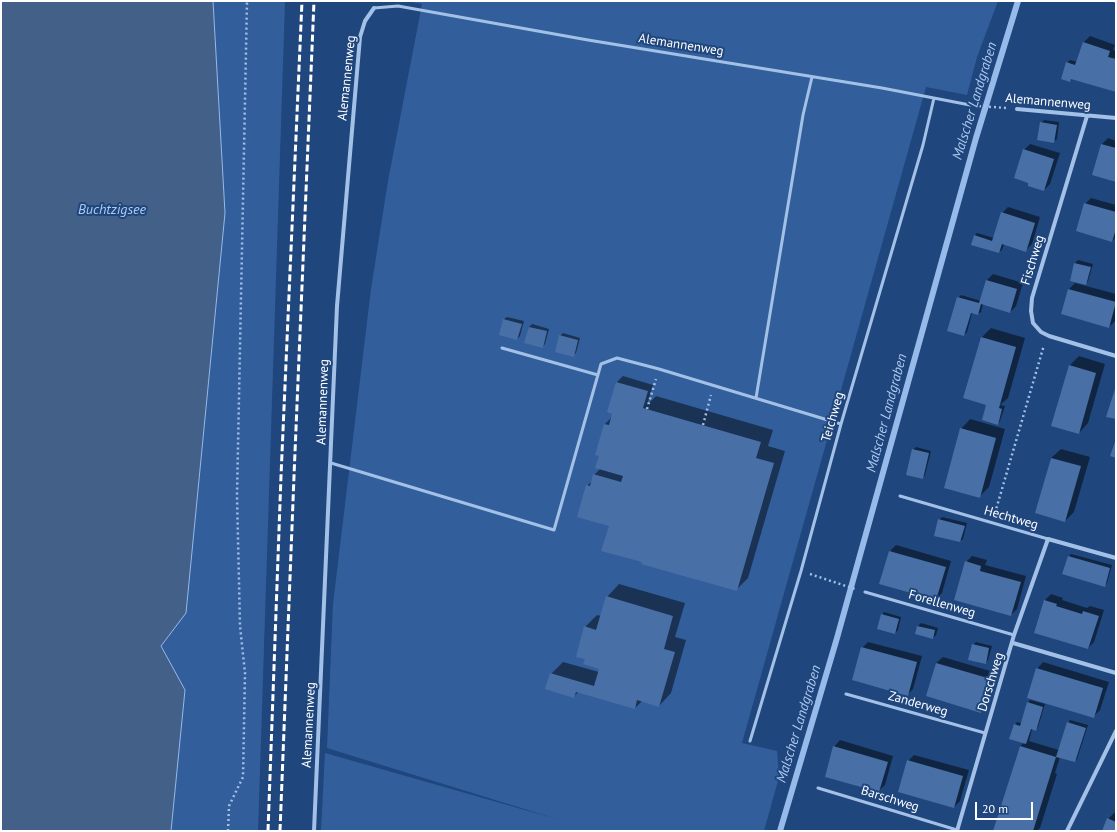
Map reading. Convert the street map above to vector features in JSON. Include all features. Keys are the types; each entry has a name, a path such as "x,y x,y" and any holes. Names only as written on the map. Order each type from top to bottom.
{"street":[{"name":"Alemannenweg","path":"314,831 337,306 360,37 366,21 374,8"},
{"name":"Alemannenweg","path":"1017,109 1116,118"},
{"name":"Fischweg","path":"1086,116 1032,298 1031,311 1033,323 1040,332 1116,356"},
{"name":"Hechtweg","path":"1048,539 1116,558"},
{"name":"Dorschweg","path":"957,830 1013,643 1014,635 1048,539"},
{"path":"1013,643 1116,673"},
{"path":"1067,831 1116,731"}],"lane":[{"name":"Alemannenweg","path":"374,8 398,6 970,105"},
{"path":"756,398 803,115 812,77"},
{"name":"Teichweg","path":"750,741 801,571 923,144 934,98"},
{"path":"502,348 598,375"},
{"path":"331,463 554,530 601,364 617,358 714,385 842,424"},
{"name":"Hechtweg","path":"900,496 1048,539"},
{"name":"Forellenweg","path":"865,592 1014,635"},
{"name":"Zanderweg","path":"846,694 985,734"},
{"name":"Barschweg","path":"818,788 957,830"}],"path":[{"path":"228,831 229,806 243,777 245,673 240,626 237,496 246,1"},
{"name":"Alemannenweg","path":"970,105 1017,109"},
{"path":"992,523 1047,335"},
{"path":"647,409 659,369"},
{"path":"703,425 714,385"},
{"path":"801,571 865,592"}],"shaded area":[{"path":"213,1 285,1 258,831 171,831 185,690 161,646 186,612 225,213"},
{"path":"405,1 998,1 977,57 967,95 926,87 742,743 777,751 779,777 764,831 321,831 325,753 560,820 327,748 333,604 371,289 388,181 422,4"}],"water":[{"name":"Buchtzigsee","path":"1,1 213,1 225,213 186,613 161,646 185,690 171,831 1,831"}],"building":[{"path":"1083,42 1110,51 1108,57 1116,59 1116,92 1071,79 1070,82 1061,79 1066,62 1075,65"},
{"path":"1040,122 1057,125 1054,143 1037,140"},
{"path":"1101,144 1116,148 1116,182 1092,175"},
{"path":"1023,149 1054,159 1044,191 1028,186 1028,183 1014,178"},
{"path":"1084,203 1116,212 1116,229 1112,242 1076,231"},
{"path":"1001,212 1035,223 1026,252 1002,244 999,253 971,245 974,235 992,241"},
{"path":"1074,263 1091,267 1086,285 1070,281"},
{"path":"986,280 1017,289 1010,313 981,304 978,315 971,313 964,336 947,331 957,297 979,303"},
{"path":"1068,289 1116,302 1109,328 1061,314"},
{"path":"503,319 522,324 517,340 499,335"},
{"path":"529,327 547,331 543,348 524,343"},
{"path":"559,335 578,340 574,357 555,352"},
{"path":"981,337 1016,347 999,408 1002,409 998,425 982,420 986,405 963,398"},
{"path":"1069,365 1096,373 1079,434 1051,426"},
{"path":"616,382 648,391 643,408 761,442 756,458 774,463 737,591 601,551 609,526 577,517 586,485 590,486 593,474 621,482 623,476 595,468 599,456 595,455 604,424 609,425 612,414 607,412"},
{"path":"1116,386 1116,419 1106,417"},
{"path":"960,428 996,438 980,498 944,488"},
{"path":"1116,439 1116,458 1110,456"},
{"path":"912,449 929,453 923,479 906,475"},
{"path":"1051,458 1081,466 1065,522 1035,513"},
{"path":"938,519 965,526 960,542 934,536"},
{"path":"889,551 946,567 936,600 879,584"},
{"path":"1068,556 1110,568 1105,587 1062,574"},
{"path":"965,561 981,566 980,571 1021,582 1011,616 954,600"},
{"path":"606,596 673,616 664,649 675,652 659,707 637,700 635,709 576,692 574,698 545,689 550,673 594,686 599,669 583,664 585,659 576,657 584,626 596,630"},
{"path":"1044,600 1057,604 1056,606 1082,614 1083,611 1099,616 1088,649 1034,633"},
{"path":"881,614 899,619 895,634 877,629"},
{"path":"917,626 935,630 933,639 915,634"},
{"path":"972,644 989,648 986,664 968,660"},
{"path":"861,647 917,662 908,696 852,680"},
{"path":"936,663 991,679 981,713 926,696"},
{"path":"1036,668 1103,688 1094,718 1027,698"},
{"path":"1027,702 1043,707 1036,731 1031,729 1026,744 1009,739 1014,724 1020,726"},
{"path":"1067,722 1086,728 1075,762 1056,757"},
{"path":"833,746 888,762 879,792 825,777"},
{"path":"1020,746 1056,757 1033,831 993,831"},
{"path":"907,760 963,776 954,808 898,792"},
{"path":"1107,818 1116,822 1116,831 1102,831"}],"waterway":[{"name":"Malscher Landgraben","path":"780,831 837,638 976,138 1018,1"}],"railway":[{"path":"268,831 281,476 302,1"},
{"path":"280,831 314,1"}]}
